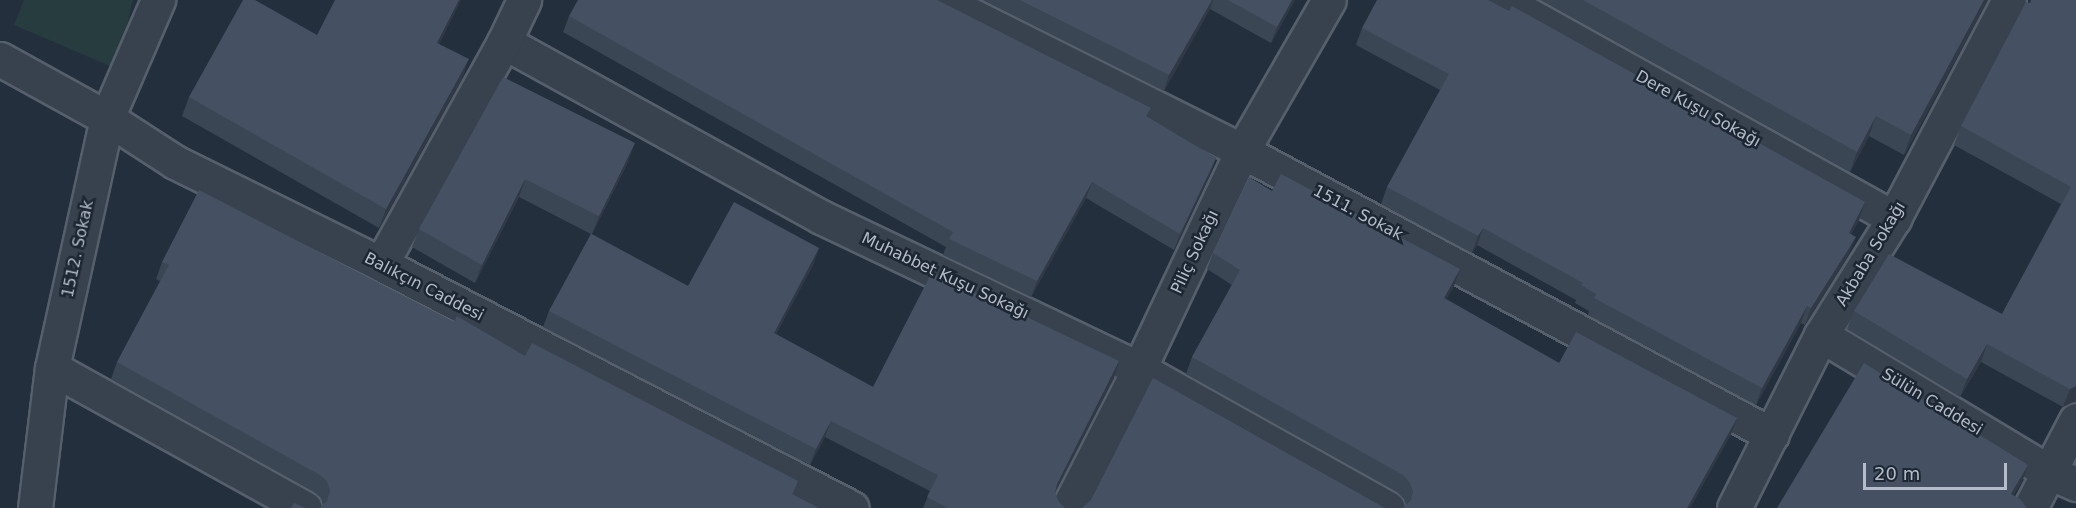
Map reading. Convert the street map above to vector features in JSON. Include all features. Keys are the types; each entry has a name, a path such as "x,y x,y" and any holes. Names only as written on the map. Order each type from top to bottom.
{"street":[{"name":"1512. Sokak","path":"35,508 52,368 107,118 158,0"},
{"path":"381,264 504,42 524,0"},
{"name":"1511. Sokak","path":"941,0 1242,151 1772,435"},
{"name":"Piliç Sokağı","path":"1068,508 1139,369 1242,151 1329,0"},
{"name":"Dere Kuşu Sokağı","path":"1502,0 1894,218"},
{"name":"Akbaba Sokağı","path":"1734,508 1821,335 1894,218 2009,0"},
{"name":"Muhabbet Kuşu Sokağı","path":"504,42 821,218 1139,369 1388,508"},
{"name":"Balıkçın Caddesi","path":"0,59 107,118 175,162 381,264 852,508"},
{"name":"Sülün Caddesi","path":"1821,335 2062,478"},
{"path":"52,368 305,508"},
{"path":"2030,508 2062,478 2076,420"}],"green space":[{"path":"24,0 133,0 119,59 110,66 14,25"}],"building":[{"path":"243,0 255,0 317,35 335,0 459,0 437,43 469,59 386,209 189,97"},
{"path":"578,0 937,0 1151,108 1146,116 1216,158 1180,234 1092,182 1037,281 949,239 953,232 569,16"},
{"path":"1020,0 1212,0 1169,75"},
{"path":"1228,0 1292,0 1277,27"},
{"path":"1377,0 1488,0 1509,11 1512,6 1865,202 1849,233 1856,237 1811,308 1807,306 1762,388 1594,298 1596,294 1581,285 1583,283 1483,228 1478,236 1387,187 1449,74 1362,28"},
{"path":"1583,0 1984,0 1911,135 1876,116 1857,152"},
{"path":"2031,0 2076,0 2076,386 2070,389 1987,344 1967,379 1854,311 1889,254 2002,314 2071,187 1961,126 2026,2 2030,3"},
{"path":"503,77 635,143 599,216 525,179 482,265 419,229"},
{"path":"1281,174 1460,269 1444,298 1559,363 1576,332 1737,418 1687,508 1403,508 1411,500 1413,491 1403,475 1192,357 1240,270 1213,253 1249,177 1272,191"},
{"path":"199,190 454,322 457,316 525,356 532,343 798,481 792,494 819,508 318,508 327,501 330,491 327,481 320,475 117,362 169,265 162,262"},
{"path":"734,202 819,248 774,333 873,387 932,272 1119,361 1057,484 1055,493 1065,508 948,508 927,497 938,475 831,421 816,449 549,311 591,234 688,286"},
{"path":"1864,363 2028,465 2011,494 2019,498 2027,508 1777,508"},
{"path":"1153,378 1385,508 1082,508 1091,500"},
{"path":"294,503 306,508 291,508"}]}
